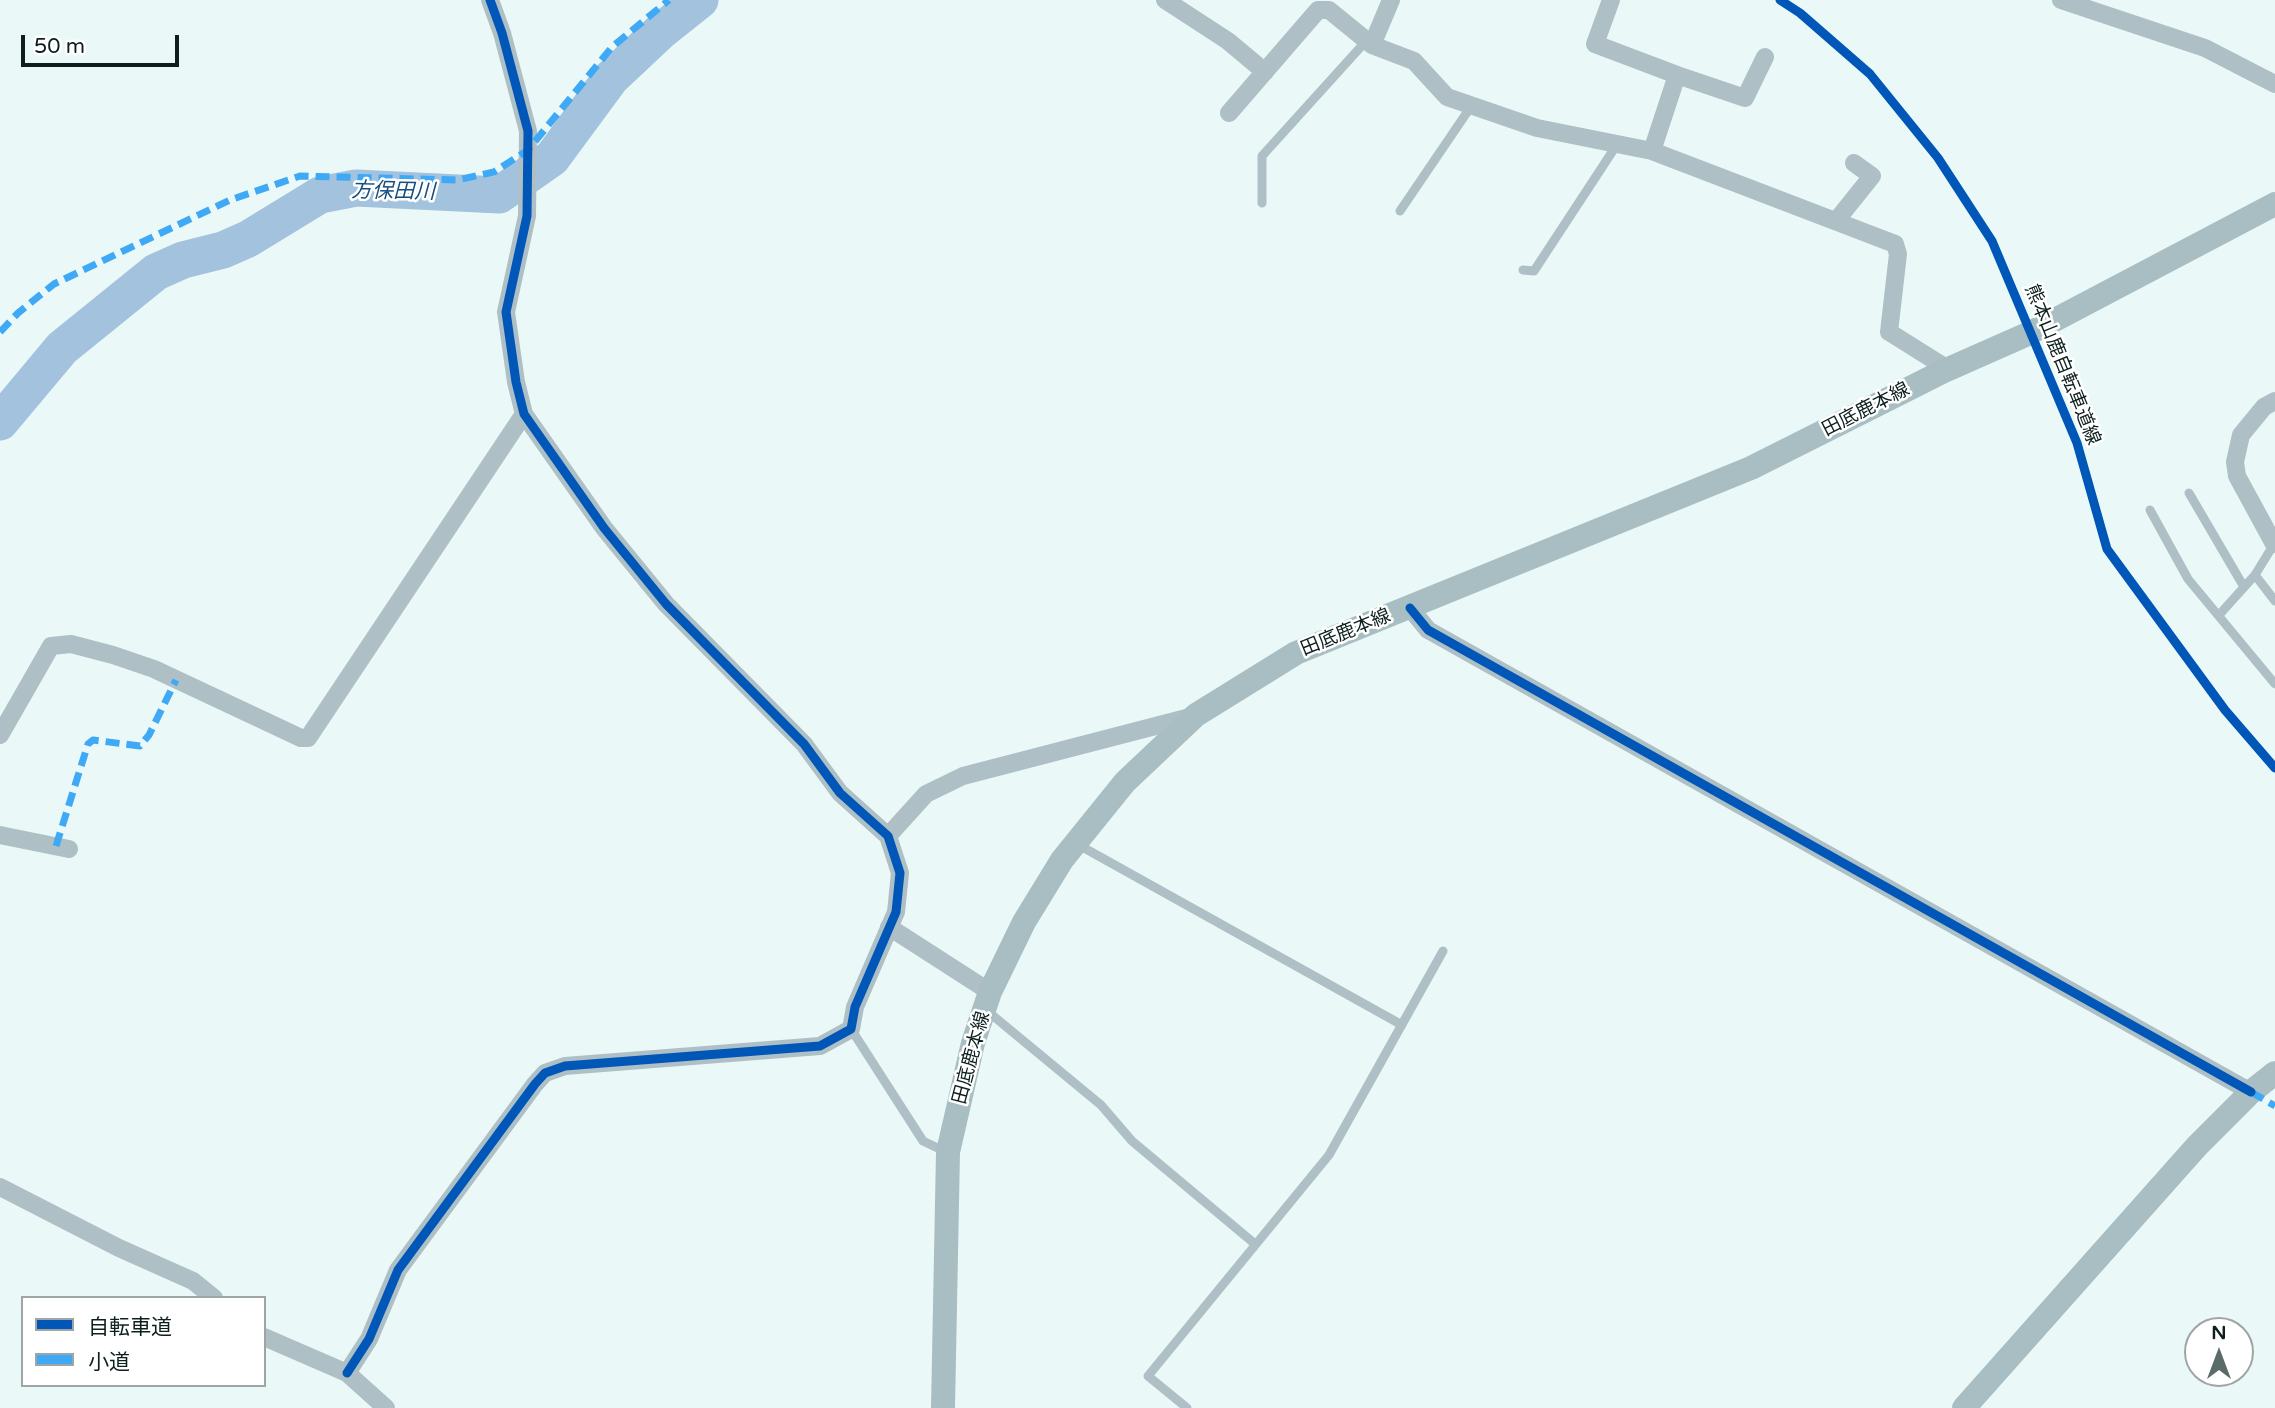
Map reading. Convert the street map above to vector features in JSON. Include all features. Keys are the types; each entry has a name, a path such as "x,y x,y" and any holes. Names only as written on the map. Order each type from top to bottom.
{"main road":[{"name":"田底鹿本線","path":"943,1408 948,1152 973,1043 987,1001 1024,922 1062,860 1125,782 1196,715 1296,653 1751,468 1948,369 2030,333 2275,204"},
{"path":"1964,1408 2197,1146 2275,1073"}],"street":[{"path":"347,1373 369,1339 398,1270 545,1073 565,1066 725,1055 820,1045 851,1029 855,1007 895,912 900,873 888,836 841,793 804,744 666,604 604,528 524,414 516,382 506,312 527,216 528,131 502,33 490,0"},
{"path":"1165,0 1228,41 1265,72"},
{"path":"1370,43 1391,0"},
{"path":"1611,0 1595,44 1677,75 1745,99 1765,57"},
{"path":"2061,0 2205,48 2275,84"},
{"path":"1228,113 1318,10 1329,10 1370,43 1414,61 1447,97 1537,128 1616,146 1652,151 1895,244 1898,254 1889,332 1948,369"},
{"path":"1652,151 1677,75"},
{"path":"1836,222 1872,176 1854,163"},
{"path":"2274,544 2237,476 2235,462 2241,435 2264,407 2275,401"},
{"path":"0,735 51,646 71,645 113,654 154,670 301,738 308,738 524,414"},
{"path":"1410,608 1428,630 2251,1093"},
{"path":"888,836 926,794 963,776 1196,715"},
{"path":"0,835 69,849"},
{"path":"889,927 987,1001"},
{"path":"0,1187 119,1248 193,1281 212,1296"},
{"path":"266,1338 347,1373 386,1408"}],"lane":[{"path":"1262,203 1262,156 1370,43"},
{"path":"1401,211 1472,105"},
{"path":"1523,270 1534,271 1616,146"},
{"path":"2189,493 2244,587"},
{"path":"2150,510 2188,579 2275,684"},
{"path":"2219,615 2255,575 2274,544"},
{"path":"2255,575 2275,601"},
{"path":"1075,843 1402,1025"},
{"path":"1187,1408 1148,1376 1329,1155 1443,951"},
{"path":"987,1001 1101,1105 1132,1142 1255,1244"},
{"path":"851,1029 923,1141 948,1152"}],"waterway":[{"name":"方保田川","path":"0,422 62,348 156,272 183,260 223,250 248,239 320,195 356,188 499,195 552,158 611,78 661,31 700,0"}],"marked path":[{"path":"0,332 18,313 54,284 230,200 300,176 457,180 494,172 528,150 612,47 669,0"},
{"path":"56,846 88,744 93,740 140,746 149,735 176,680"},
{"path":"2251,1092 2275,1106"}],"cycle path":[{"path":"347,1373 369,1339 398,1270 545,1073 565,1066 820,1046 851,1029 855,1007 896,912 900,873 888,836 840,793 804,744 666,604 604,528 524,414 516,382 506,312 527,216 528,131 502,33 490,0"},
{"name":"熊本山鹿自転車道線","path":"1780,0 1800,13 1870,74 1938,158 1992,241 2077,443 2107,549 2225,710 2275,768"},
{"path":"1410,608 1428,630 2251,1092"}]}
